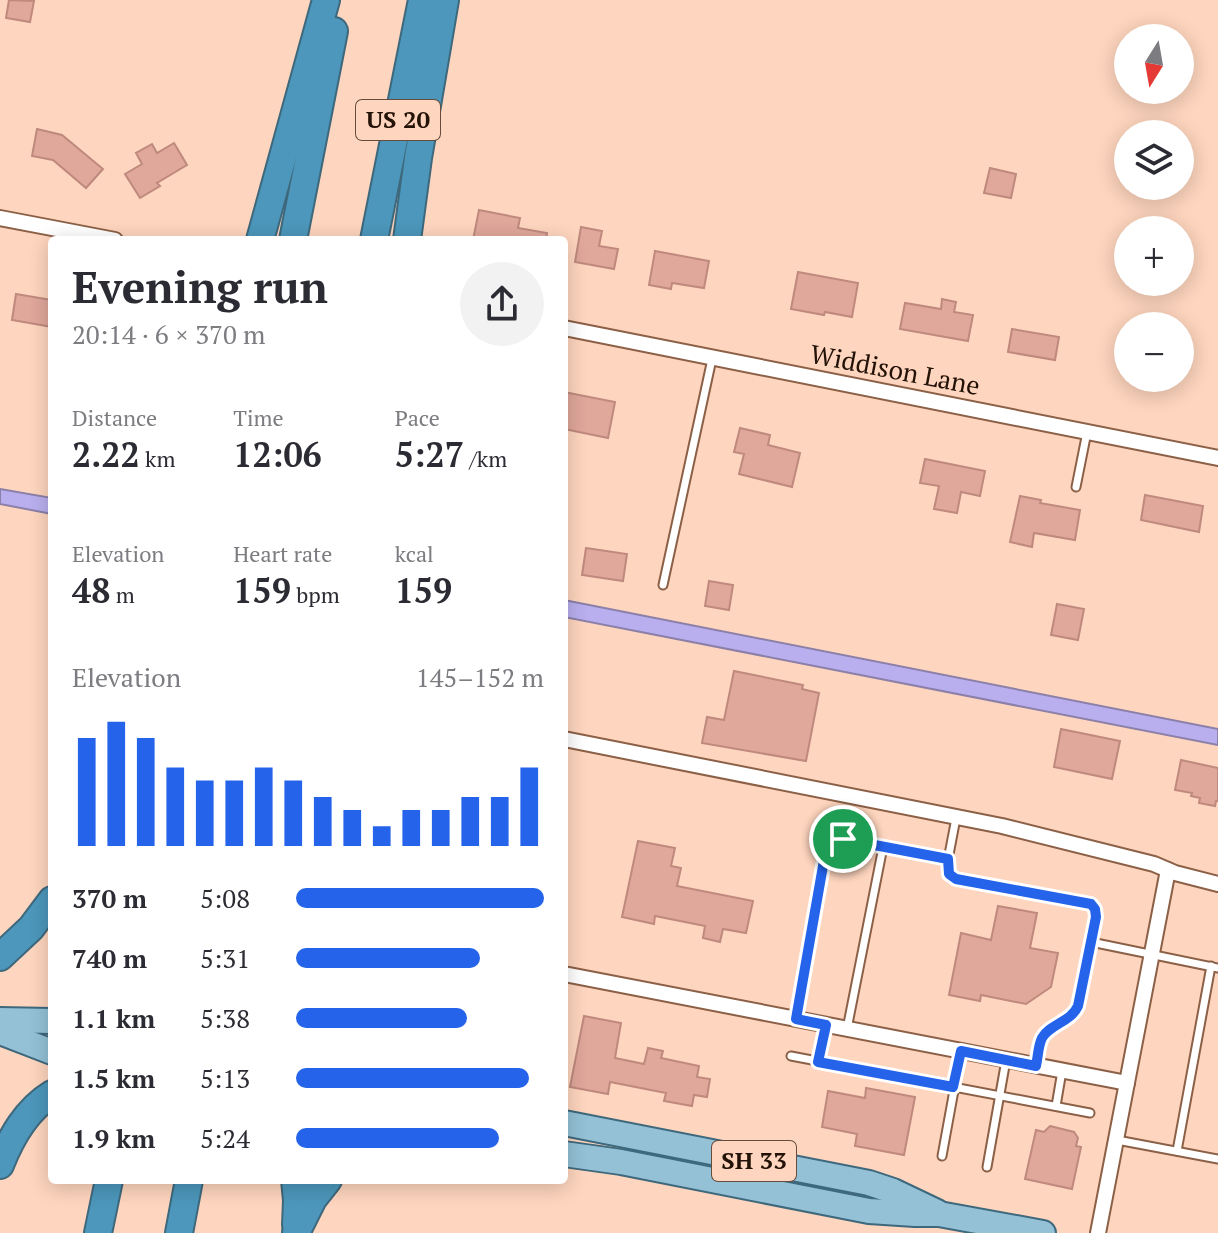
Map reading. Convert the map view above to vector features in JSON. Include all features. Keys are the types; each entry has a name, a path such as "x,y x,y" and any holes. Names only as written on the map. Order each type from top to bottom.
{"highway":[{"path":"261,236 326,0"},
{"name":"US 20","path":"294,236 340,0"},
{"name":"US 20","path":"375,236 422,0"},
{"path":"408,236 445,0"},
{"path":"0,957 31,928 48,905"},
{"path":"0,1165 7,1147 30,1111 48,1097"},
{"path":"98,1233 108,1184"},
{"path":"179,1233 188,1184"},
{"path":"295,1184 296,1233"},
{"path":"296,1233 313,1199 325,1184"}],"main road":[{"path":"0,1020 48,1021"},
{"path":"0,1032 48,1050"},
{"name":"SH 33","path":"568,1124 869,1183 917,1201 939,1214"},
{"name":"SH 33","path":"568,1155 621,1162 869,1211 939,1214 1043,1233"}],"street":[{"path":"0,218 94,236"},
{"name":"Widdison Lane","path":"568,329 1218,458"},
{"path":"568,740 1002,826 1154,864 1218,884"},
{"path":"1098,1233 1168,870"},
{"path":"568,975 1127,1083"}],"lane":[{"path":"663,585 712,359"},
{"path":"1076,487 1087,432"},
{"path":"956,817 948,859 949,874 956,879 1091,904 1095,909 1078,1006 1071,1017 1041,1039 1036,1066"},
{"path":"796,1019 826,849 831,840 843,839 948,859"},
{"path":"847,1029 883,847"},
{"path":"1091,942 1214,967 1177,1151"},
{"path":"818,1062 826,1025"},
{"path":"942,1156 961,1051"},
{"path":"791,1056 1090,1113"},
{"path":"987,1167 1006,1060"},
{"path":"1056,1106 1062,1071"},
{"path":"1117,1140 1218,1159"}],"shaded area":[{"path":"0,489 48,497 48,513 0,504"},
{"path":"568,601 1218,729 1218,745 568,618"}],"building":[{"path":"9,0 34,1 30,22 6,18"},
{"path":"37,129 62,135 103,169 86,188 53,160 32,156"},
{"path":"174,143 187,165 157,183 160,186 140,198 125,174 142,164 136,153 152,144 157,153"},
{"path":"990,168 1016,174 1011,198 984,193"},
{"path":"479,210 520,218 518,228 547,233 547,236 474,236"},
{"path":"581,227 602,231 599,246 618,249 614,269 575,262"},
{"path":"655,251 709,261 704,288 672,283 671,289 649,285"},
{"path":"798,272 858,283 852,317 791,309"},
{"path":"16,294 48,299 48,326 12,320"},
{"path":"942,299 956,302 954,312 973,315 968,341 900,329 905,303 941,309"},
{"path":"1012,329 1059,337 1055,360 1008,352"},
{"path":"568,393 615,402 608,438 568,430"},
{"path":"740,428 770,435 768,445 800,453 792,487 739,474 744,454 734,452"},
{"path":"925,459 985,471 980,496 961,492 957,513 934,509 939,486 920,483"},
{"path":"1145,495 1203,506 1199,532 1141,520"},
{"path":"1020,496 1080,510 1075,540 1034,533 1032,547 1010,542"},
{"path":"586,548 627,554 623,581 582,575"},
{"path":"709,581 733,585 729,610 705,606"},
{"path":"1057,604 1084,609 1078,640 1051,635"},
{"path":"734,671 803,685 802,689 819,693 806,761 702,743 707,717 724,720"},
{"path":"1061,729 1120,741 1112,779 1054,767"},
{"path":"1181,760 1218,768 1218,801 1215,806 1199,803 1200,798 1191,796 1192,793 1175,790"},
{"path":"638,841 675,848 671,866 681,868 677,886 753,901 746,933 723,929 720,942 703,938 705,926 655,916 654,924 622,917"},
{"path":"998,906 1037,913 1030,948 1058,953 1051,987 1026,1004 981,995 980,1001 949,995 961,933 991,940"},
{"path":"584,1016 621,1023 615,1058 644,1064 648,1048 663,1051 661,1058 699,1066 697,1077 710,1079 707,1097 694,1095 692,1106 664,1101 666,1093 610,1082 608,1094 570,1087"},
{"path":"866,1088 915,1097 904,1155 855,1146 857,1134 822,1127 828,1091 865,1098"},
{"path":"1050,1126 1074,1132 1078,1138 1076,1146 1081,1147 1072,1189 1025,1179 1036,1130 1044,1132"}],"route":[{"path":"843,839 948,859 949,874 956,879 1091,904 1096,917 1076,1012 1041,1039 1036,1066 961,1051 953,1087 818,1062 826,1025 796,1019 826,849 831,840 843,839"}]}
